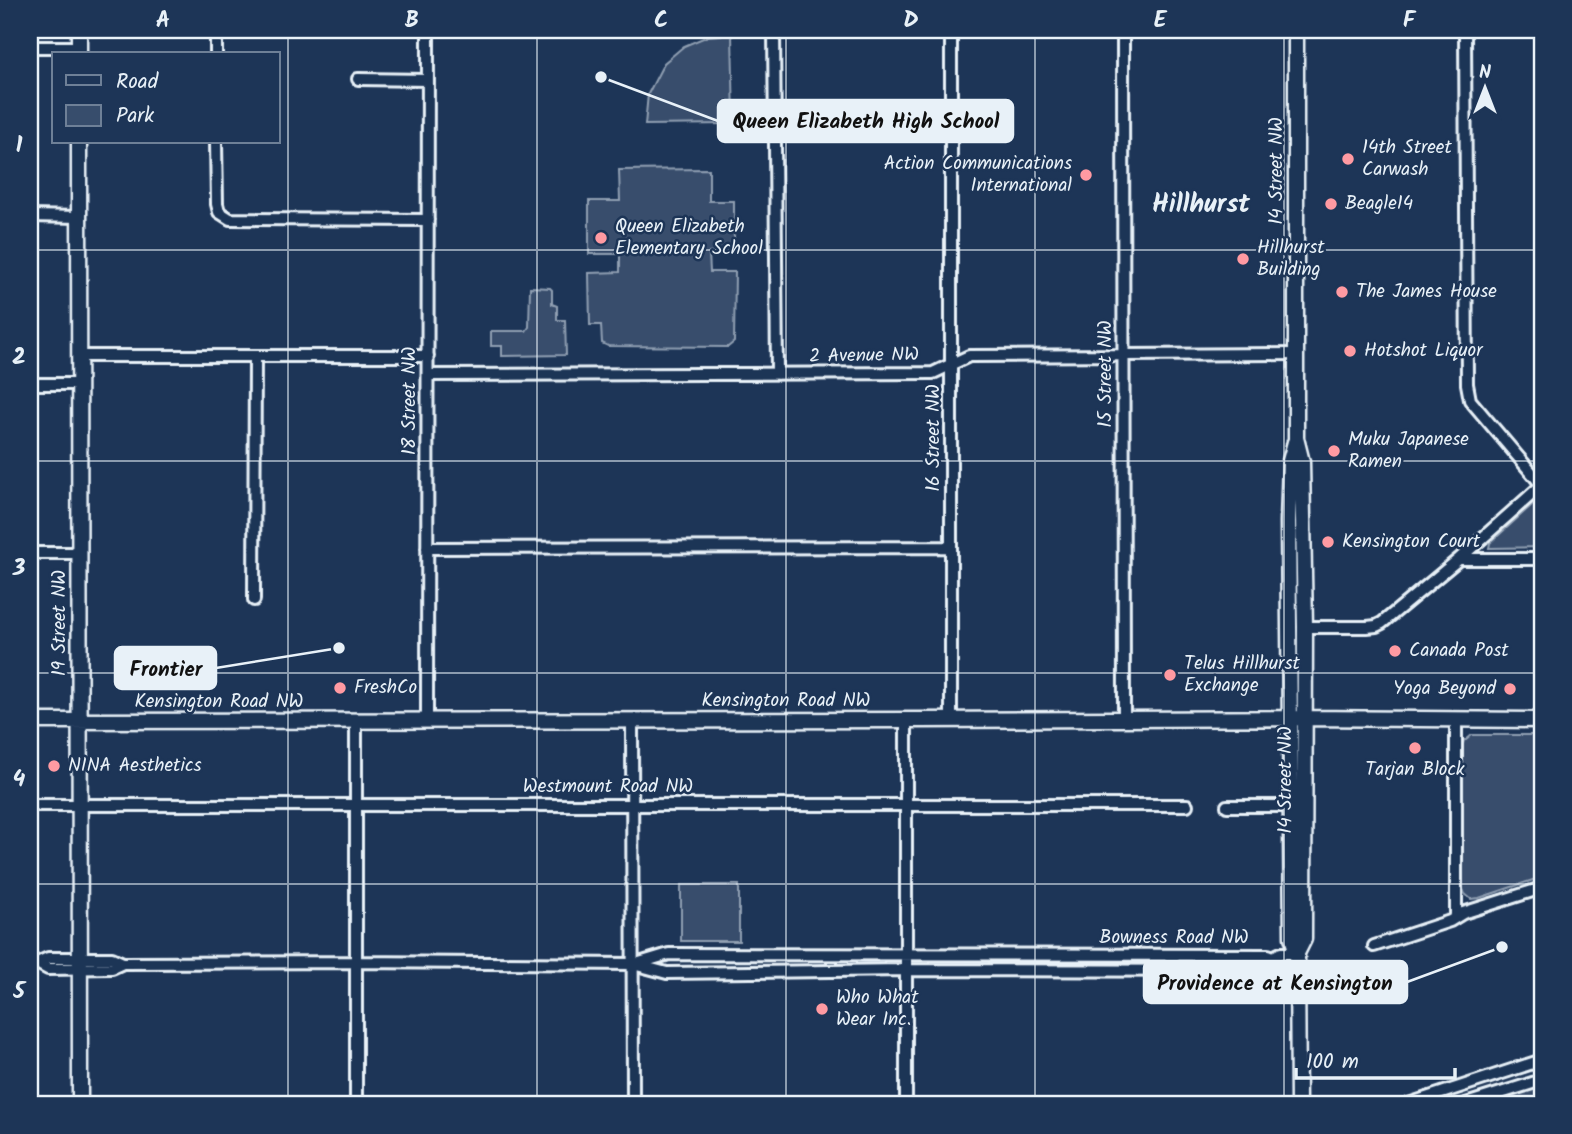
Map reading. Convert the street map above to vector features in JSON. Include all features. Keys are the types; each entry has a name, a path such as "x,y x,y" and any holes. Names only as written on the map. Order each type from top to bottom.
{"street":[{"path":"30,47 79,51 79,30"},
{"path":"216,30 216,52"},
{"name":"18 Street NW","path":"427,721 428,30"},
{"path":"774,30 776,374"},
{"name":"16 Street NW","path":"951,30 951,720"},
{"name":"15 Street NW","path":"1123,30 1124,719"},
{"name":"14 Street NW","path":"1296,30 1296,438 1302,462 1306,718 1304,939 1297,953"},
{"path":"1305,627 1376,626 1382,623 1542,485 1470,400 1467,384 1465,30"},
{"path":"358,79 428,80"},
{"name":"19 Street NW","path":"79,144 80,1104"},
{"path":"216,144 216,204 219,212 230,219 428,220"},
{"path":"30,216 79,217"},
{"name":"2 Avenue NW","path":"428,375 933,373 969,356 1296,354"},
{"path":"78,356 428,356"},
{"path":"254,600 255,356"},
{"path":"30,384 78,384"},
{"name":"14 Street NW","path":"1296,438 1290,461 1289,498 1289,718 1292,937 1297,953 1298,1104"},
{"path":"427,548 951,547"},
{"path":"30,553 79,553"},
{"path":"1458,559 1542,559"},
{"name":"Kensington Road NW","path":"30,721 1289,718 1542,720"},
{"path":"1456,719 1456,917"},
{"path":"906,720 906,1104"},
{"path":"356,721 356,1104"},
{"path":"632,721 633,1104"},
{"name":"Westmount Road NW","path":"30,805 1187,805"},
{"path":"1227,806 1290,806"},
{"path":"1374,946 1542,888"},
{"path":"1273,957 1281,953 1297,953"},
{"name":"Bowness Road NW","path":"34,963 48,969 79,963 112,968 123,963 633,964 667,972 1264,971 1271,969 1274,964 1273,957 669,954 633,964"},
{"path":"1408,1104 1542,1060"},
{"path":"1466,1104 1542,1080"}],"green space":[{"path":"732,34 734,119 728,124 645,125 648,94 664,63 684,46 708,36"},
{"path":"709,169 709,201 734,201 734,253 709,253 710,272 735,272 734,342 728,347 608,346 602,343 601,325 590,325 589,273 620,272 620,254 589,254 589,201 620,201 619,170"},
{"path":"530,287 552,290 552,304 557,306 557,320 565,320 566,355 502,356 502,346 491,346 491,331 526,331 529,327"},
{"path":"1542,496 1542,547 1489,548 1490,543"},
{"path":"1472,735 1542,735 1542,877 1471,899 1463,889 1463,744 1464,740"},
{"path":"681,885 739,885 739,941 681,941"},
{"path":"1542,1086 1542,1104 1487,1104"}],"place":[{"name":"Queen Elizabeth High School","path":"601,77"},
{"name":"14th Street Carwash","path":"1348,159"},
{"name":"Action Communications International","path":"1086,175"},
{"name":"Beagle14","path":"1331,204"},
{"name":"Queen Elizabeth Elementary School","path":"601,238"},
{"name":"Hillhurst Building","path":"1243,259"},
{"name":"The James House","path":"1342,292"},
{"name":"Hotshot Liquor","path":"1350,351"},
{"name":"Muku Japanese Ramen","path":"1334,451"},
{"name":"Kensington Court","path":"1328,542"},
{"name":"Frontier","path":"339,648"},
{"name":"Canada Post","path":"1395,651"},
{"name":"Telus Hillhurst Exchange","path":"1170,675"},
{"name":"FreshCo","path":"340,688"},
{"name":"Yoga Beyond","path":"1510,689"},
{"name":"Tarjan Block","path":"1415,748"},
{"name":"NINA Aesthetics","path":"54,766"},
{"name":"Providence at Kensington","path":"1502,947"},
{"name":"Who What Wear Inc.","path":"822,1009"}],"district":[{"name":"Hillhurst","path":"1201,205"}]}
